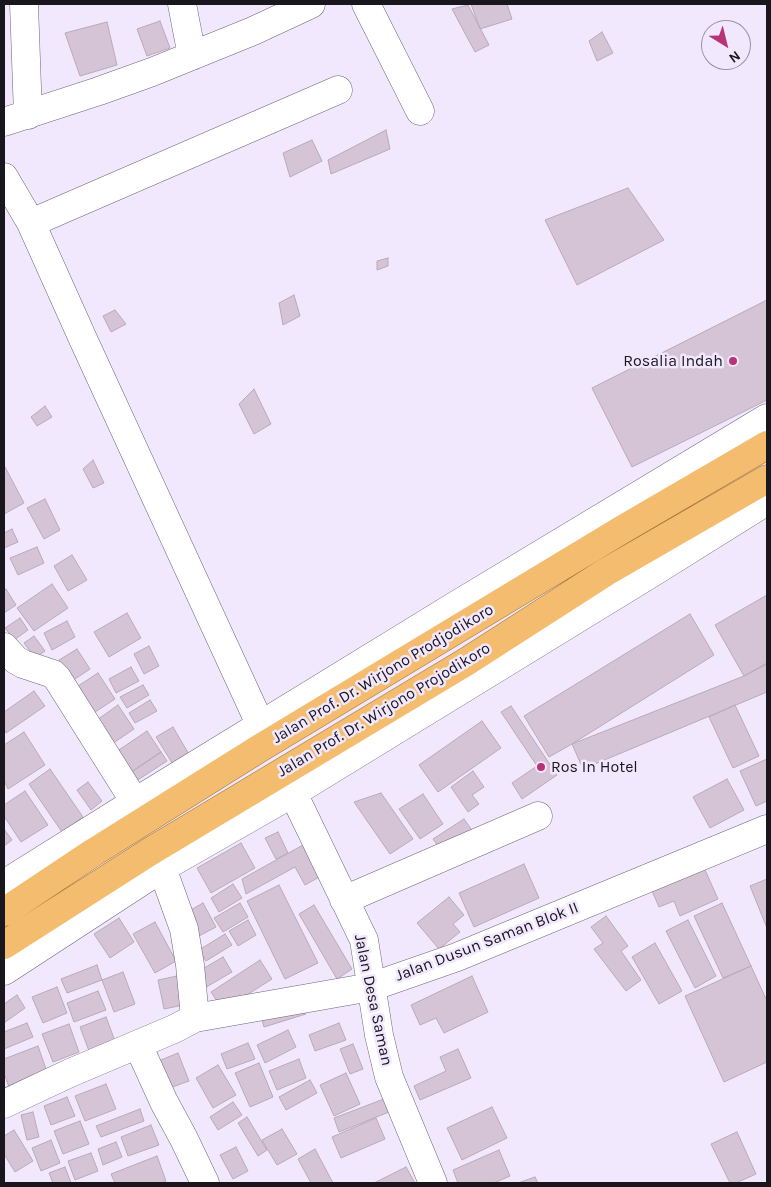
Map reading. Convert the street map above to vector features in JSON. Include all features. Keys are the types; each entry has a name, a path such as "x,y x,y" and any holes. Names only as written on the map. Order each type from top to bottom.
{"highway":[{"name":"Jalan Prof. Dr. Wirjono Prodjodikoro","path":"4,912 94,852 618,520 767,445"},
{"name":"Jalan Prof. Dr. Wirjono Projodikoro","path":"4,945 151,851 466,662 606,572 767,478"}],"street":[{"path":"24,4 16,119 108,88 192,56 253,31 311,4"},
{"path":"182,4 192,56"},
{"path":"366,4 420,111"},
{"path":"31,223 338,90"},
{"path":"4,177 31,223 261,726"},
{"path":"4,884 261,726 618,520 767,418"},
{"path":"4,971 162,868 294,793 767,501"},
{"path":"4,647 16,660 53,674 57,678 135,802"},
{"name":"Jalan Desa Saman","path":"294,793 364,940 379,1035 389,1077 433,1183"},
{"path":"344,900 538,816"},
{"name":"Jalan Dusun Saman Blok II","path":"4,1104 195,1018 371,987 457,957 767,828"},
{"path":"162,868 184,929 190,965 195,1018"},
{"path":"138,1045 164,1102 205,1183"}],"building":[{"path":"471,4 507,4 512,19 480,29"},
{"path":"468,5 489,45 475,52 452,9"},
{"path":"160,21 170,48 147,56 137,29"},
{"path":"107,22 117,65 80,76 65,33"},
{"path":"602,32 613,53 597,61 589,41"},
{"path":"386,130 390,149 331,174 328,160"},
{"path":"312,140 322,161 290,177 283,153"},
{"path":"628,188 664,240 577,285 545,220"},
{"path":"388,258 388,266 377,270 377,261"},
{"path":"294,295 300,316 283,325 279,303"},
{"path":"767,300 767,400 632,467 592,388"},
{"path":"115,310 126,324 111,332 103,316"},
{"path":"254,389 271,424 254,434 239,404"},
{"path":"45,406 52,417 37,426 31,417"},
{"path":"93,460 104,483 93,488 83,469"},
{"path":"4,465 24,503 4,514"},
{"path":"45,499 60,530 44,539 27,508"},
{"path":"12,529 18,542 4,548 4,533"},
{"path":"37,547 44,563 18,575 10,558"},
{"path":"72,555 87,580 68,591 54,566"},
{"path":"52,584 68,608 34,631 17,608"},
{"path":"6,589 16,605 4,613 4,591"},
{"path":"767,595 767,663 744,676 715,625"},
{"path":"127,613 141,638 109,657 94,632"},
{"path":"690,614 714,655 549,757 524,716"},
{"path":"20,618 28,630 14,640 5,628"},
{"path":"67,621 75,637 52,650 44,633"},
{"path":"34,636 45,651 35,658 24,643"},
{"path":"149,646 159,666 144,674 134,654"},
{"path":"77,649 90,669 72,681 59,660"},
{"path":"767,664 767,692 583,769 572,744 744,676"},
{"path":"131,667 139,681 116,693 109,679"},
{"path":"98,673 115,699 92,714 75,688"},
{"path":"143,685 149,695 127,708 120,697"},
{"path":"34,691 45,706 6,733 4,729 4,712"},
{"path":"150,700 157,711 135,723 129,713"},
{"path":"118,705 134,729 106,748 90,725"},
{"path":"735,705 759,756 733,768 709,717"},
{"path":"511,706 557,775 522,799 512,783 537,766 501,712"},
{"path":"482,721 501,748 438,792 419,765"},
{"path":"173,727 190,756 174,766 156,737"},
{"path":"147,731 161,752 124,777 110,756"},
{"path":"24,732 45,765 8,789 4,781 4,745"},
{"path":"161,752 167,761 130,785 124,777"},
{"path":"767,759 767,801 756,806 740,771"},
{"path":"50,769 83,817 62,832 29,784"},
{"path":"473,771 484,787 472,795 479,804 468,812 451,787"},
{"path":"727,779 744,810 710,828 693,797"},
{"path":"88,782 102,801 91,810 77,790"},
{"path":"25,791 48,825 21,842 4,816 4,805"},
{"path":"381,793 413,839 390,854 354,802"},
{"path":"423,794 443,824 420,839 399,809"},
{"path":"464,819 474,833 443,853 433,839"},
{"path":"4,829 12,840 4,846"},
{"path":"278,832 288,853 276,859 265,838"},
{"path":"241,843 255,868 211,893 197,868"},
{"path":"303,845 321,876 305,885 295,867 246,894 242,879"},
{"path":"701,861 718,899 680,916 674,901 659,907 649,884"},
{"path":"524,864 539,898 474,927 459,893"},
{"path":"767,879 767,928 750,886"},
{"path":"233,884 242,898 219,912 211,898"},
{"path":"279,885 318,963 285,979 247,901"},
{"path":"449,897 464,915 453,924 460,932 439,949 417,923"},
{"path":"203,903 216,927 199,936 187,912"},
{"path":"240,903 248,917 223,932 214,918"},
{"path":"722,903 751,966 723,978 694,916"},
{"path":"314,905 352,969 337,979 299,914"},
{"path":"606,916 628,946 621,951 641,980 626,991 594,949 603,943 591,927"},
{"path":"119,918 134,942 110,958 94,934"},
{"path":"248,920 256,935 238,946 229,931"},
{"path":"688,920 716,976 695,988 666,931"},
{"path":"155,922 176,961 155,973 133,934"},
{"path":"225,934 232,945 206,961 199,950"},
{"path":"655,943 682,991 659,1004 632,957"},
{"path":"223,957 232,972 203,989 194,974"},
{"path":"260,960 272,979 223,1010 211,992"},
{"path":"97,965 102,980 67,993 61,979"},
{"path":"751,966 767,1001 767,1062 724,1082 685,996"},
{"path":"123,972 135,1004 114,1012 102,980"},
{"path":"177,976 183,1005 164,1009 158,980"},
{"path":"472,976 488,1012 444,1033 436,1018 420,1025 411,1005"},
{"path":"57,987 67,1013 43,1023 32,997"},
{"path":"98,991 106,1010 74,1022 67,1003"},
{"path":"17,995 25,1008 4,1023 4,1004"},
{"path":"302,1001 306,1014 264,1027 260,1013"},
{"path":"106,1017 115,1041 89,1051 80,1027"},
{"path":"27,1023 33,1037 4,1049 4,1032"},
{"path":"339,1023 346,1040 315,1051 309,1035"},
{"path":"69,1024 79,1052 53,1062 42,1034"},
{"path":"288,1030 296,1047 265,1063 257,1045"},
{"path":"248,1043 255,1059 227,1069 221,1054"},
{"path":"353,1044 363,1069 350,1074 340,1049"},
{"path":"38,1046 47,1072 9,1087 4,1073 4,1059"},
{"path":"458,1049 471,1078 420,1100 414,1086 446,1071 440,1057"},
{"path":"178,1053 189,1081 167,1089 156,1062"},
{"path":"299,1059 306,1078 277,1090 269,1071"},
{"path":"259,1063 273,1097 250,1107 235,1073"},
{"path":"218,1065 236,1095 213,1108 196,1078"},
{"path":"346,1073 360,1104 334,1116 320,1085"},
{"path":"310,1080 317,1093 286,1110 279,1097"},
{"path":"106,1084 116,1109 85,1121 75,1096"},
{"path":"67,1097 75,1116 51,1125 44,1106"},
{"path":"389,1097 394,1110 339,1132 334,1118"},
{"path":"233,1102 242,1115 218,1130 210,1117"},
{"path":"492,1107 507,1138 462,1160 447,1128"},
{"path":"140,1109 144,1121 101,1137 96,1126"},
{"path":"33,1112 39,1137 27,1140 21,1115"},
{"path":"247,1117 267,1150 258,1156 238,1123"},
{"path":"376,1118 385,1139 341,1158 332,1137"},
{"path":"80,1121 89,1144 63,1154 54,1131"},
{"path":"151,1125 159,1145 128,1156 121,1137"},
{"path":"282,1129 297,1154 277,1165 262,1140"},
{"path":"14,1130 33,1161 15,1172 4,1154 4,1136"},
{"path":"737,1132 756,1174 736,1183 730,1183 711,1144"},
{"path":"51,1140 60,1163 41,1171 32,1148"},
{"path":"116,1142 122,1157 103,1165 98,1149"},
{"path":"236,1147 248,1171 233,1179 220,1155"},
{"path":"315,1149 333,1183 311,1183 298,1159"},
{"path":"499,1150 510,1176 494,1183 458,1183 453,1170"},
{"path":"91,1153 98,1171 75,1180 68,1161"},
{"path":"157,1156 166,1181 161,1183 115,1183 111,1174"},
{"path":"65,1167 71,1183 53,1183 49,1173"},
{"path":"406,1167 415,1183 374,1183"},
{"path":"535,1177 538,1183 518,1183"}],"place":[{"name":"Rosalia Indah","path":"733,361"},
{"name":"Ros In Hotel","path":"541,767"}]}
